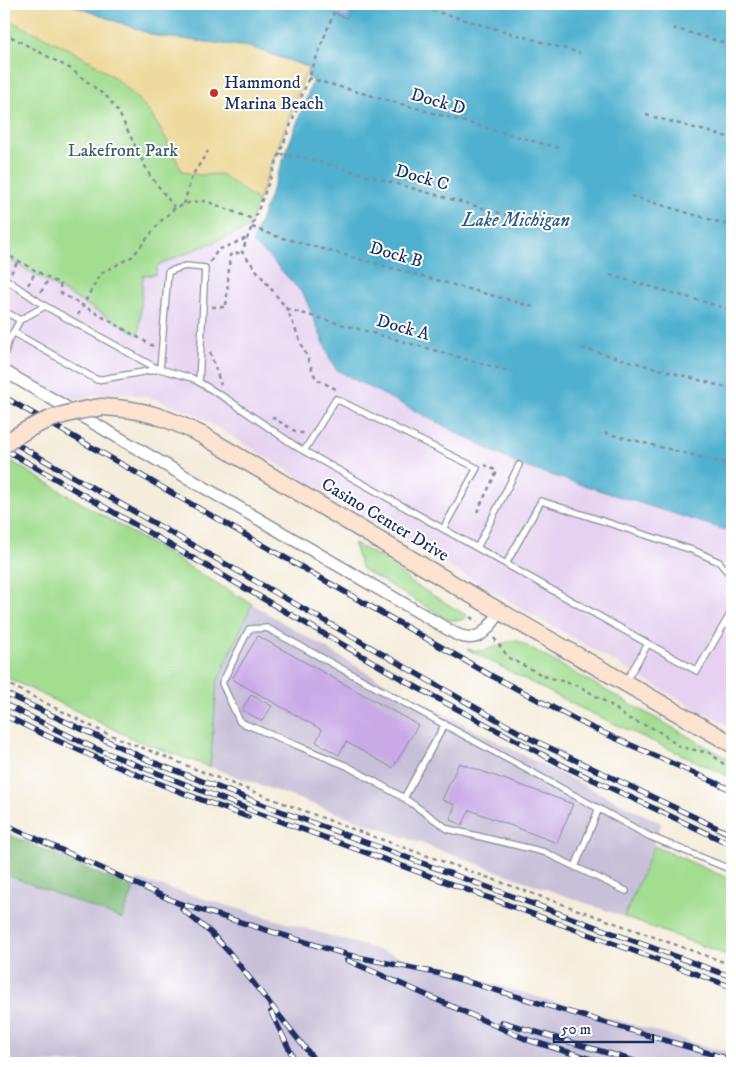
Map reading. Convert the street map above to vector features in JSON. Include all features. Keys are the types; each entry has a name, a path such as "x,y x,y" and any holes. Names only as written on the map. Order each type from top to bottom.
{"street":[{"path":"4,371 462,637 477,638 483,635 500,612"},
{"name":"Casino Center Drive","path":"4,445 21,432 56,416 102,407 137,410 165,417 202,435 500,612 732,744"}],"lane":[{"path":"160,369 168,272 185,266 206,268 199,382"},
{"path":"5,279 24,290 45,306 160,369 199,382 304,451 697,671 732,611"},
{"path":"4,356 13,332 20,320 45,306"},
{"path":"4,311 20,320"},
{"path":"13,332 97,380 160,369"},
{"path":"304,451 336,399 477,468 443,529"},
{"path":"477,548 519,465"},
{"path":"506,564 541,501 696,551 719,562 732,576"},
{"path":"626,891 544,852 448,829 404,798 346,766 240,722 222,682 249,628 267,628 649,836 732,870"},
{"path":"624,683 648,644"},
{"path":"404,798 445,724"},
{"path":"575,867 599,808"}],"path":[{"path":"242,252 337,4"},
{"path":"409,4 580,53"},
{"path":"673,28 732,45"},
{"path":"4,33 71,69 108,98 119,113 149,174 175,208"},
{"name":"Dock D","path":"308,78 562,149"},
{"path":"646,115 732,138"},
{"path":"184,204 192,176 208,151"},
{"name":"Dock C","path":"280,154 304,158 557,228"},
{"path":"631,196 732,226"},
{"path":"74,322 100,274 133,256 160,222 175,208 184,204 206,201 255,220"},
{"name":"Dock B","path":"252,227 272,236 534,307"},
{"path":"206,268 218,250 247,238"},
{"path":"242,252 287,308 316,379 342,392"},
{"path":"212,314 212,306 226,307 230,255 242,252"},
{"path":"4,254 60,284 61,294 162,351"},
{"path":"5,279 18,261"},
{"path":"24,290 36,271"},
{"path":"610,275 732,310"},
{"path":"36,300 49,278"},
{"name":"Dock A","path":"287,308 512,372"},
{"path":"209,348 222,386"},
{"path":"582,348 732,389"},
{"path":"328,394 333,387"},
{"path":"264,412 298,433 305,432"},
{"path":"605,433 732,465"},
{"path":"477,512 497,471 479,462"},
{"path":"498,644 509,658 544,676 579,686 611,705 627,718 657,730 680,747 710,754 732,771"},
{"path":"4,682 103,732 219,778 344,826 732,966"}],"shaded area":[{"path":"248,228 256,231 252,243 267,255 304,295 336,369 519,465 732,532 732,727 684,702 396,536 195,414 156,399 135,395 114,393 67,400 14,370 4,384 4,257 138,335 143,275 158,265"},
{"path":"252,604 371,675 548,768 661,823 624,917 210,767 217,682"},
{"path":"7,874 122,919 137,879 732,1054 732,1063 4,1063 4,882"}],"green space":[{"name":"Lakefront Park","path":"4,4 69,4 156,36 308,67 248,228 158,265 155,275 143,275 139,335 4,257"},
{"path":"9,460 252,604 217,682 210,767 138,741 4,676 4,466"},
{"path":"353,543 385,560 409,581 466,615 463,620 449,620 362,569"},
{"path":"516,640 732,761 732,778 578,707 467,649 487,650"},
{"path":"4,832 134,889 122,919 7,875 4,882"},
{"path":"654,846 732,880 732,957 624,917"}],"sand":[{"name":"Hammond Marina Beach","path":"4,4 69,4 156,36 250,47 308,67 258,201 221,174 199,175 183,172 157,123 132,92 98,67 61,45 4,18"}],"water":[{"name":"Lake Michigan","path":"69,4 732,4 732,532 519,465 336,369 304,295 267,255 252,243 313,80 308,78 308,67 250,47 156,36"}],"building":[{"path":"340,4 351,8 347,18 336,14"},
{"path":"258,636 418,725 393,768 346,742 339,755 316,742 322,730 232,679"},
{"path":"251,695 272,706 262,721 242,710"},
{"path":"459,763 573,804 557,843 470,810 462,825 450,819 455,805 442,800"}],"railway":[{"path":"4,397 492,676 588,726 732,790"},
{"path":"4,437 529,738 732,835"},
{"path":"4,449 416,687 566,767 732,845"},
{"path":"4,693 150,761 264,805 732,977"},
{"path":"4,704 94,748 258,813 732,987"},
{"path":"4,715 124,770 248,817"},
{"path":"4,824 178,903 348,955 441,974 732,1060"},
{"path":"182,909 210,932 228,951 317,1063"},
{"path":"347,960 528,1040 604,1063"},
{"path":"271,1012 296,1063"},
{"path":"502,1022 641,1063"}],"place":[{"name":"Hammond Marina Beach","path":"214,93"}]}
